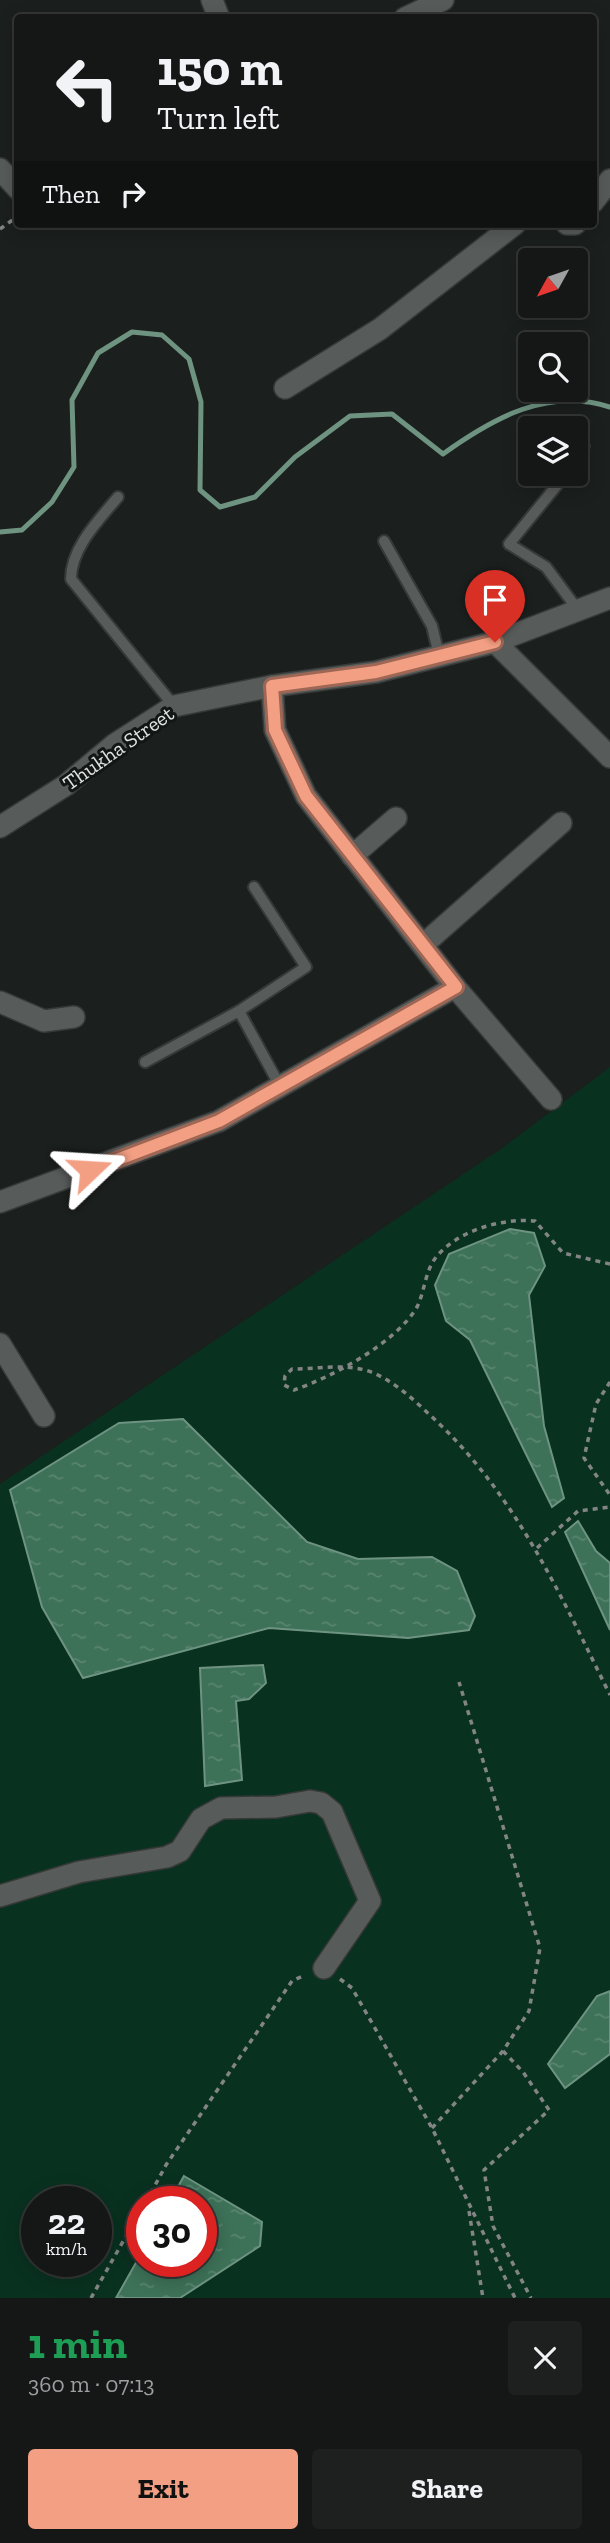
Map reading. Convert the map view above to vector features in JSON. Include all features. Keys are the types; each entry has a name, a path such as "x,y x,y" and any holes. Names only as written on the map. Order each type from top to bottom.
{"street":[{"path":"414,14 445,0"},
{"path":"0,169 14,185"},
{"path":"597,197 610,180"},
{"path":"285,388 380,329 510,228"},
{"name":"Thukha Street","path":"0,827 66,785 115,744 174,706 272,686 376,672 495,642 610,598"},
{"path":"495,642 610,757"},
{"path":"272,686 275,730 306,796 456,987 551,1099"},
{"path":"352,856 396,818"},
{"path":"424,944 561,822"},
{"path":"0,1202 219,1121 456,987"},
{"path":"0,1002 44,1021 74,1017"},
{"path":"0,1344 44,1416"},
{"path":"0,1896 79,1872 167,1857 180,1851 201,1819 221,1808 276,1807 310,1801 321,1803 332,1812 370,1901 324,1968"}],"lane":[{"path":"556,486 509,544 546,567 578,610"},
{"path":"117,497 78,552 71,565 71,579 174,706"},
{"path":"384,541 432,626 439,655"},
{"path":"145,1062 239,1011 306,967 254,887"},
{"path":"239,1011 281,1088"}],"path":[{"path":"610,1264 563,1253 535,1220 511,1219 459,1238 436,1257 417,1306 383,1343 346,1366 317,1382 293,1390 284,1385 285,1376 292,1368 346,1366 375,1374 405,1392 447,1430 505,1498 537,1548 610,1695"},
{"path":"610,1382 596,1404 583,1458 610,1495"},
{"path":"537,1548 578,1511 610,1507"},
{"path":"432,2128 503,2051 529,2011 540,1948 459,1682"},
{"path":"155,2186 166,2165 292,1981 324,1968 352,1988 432,2128 515,2298"},
{"path":"503,2051 523,2072 549,2110 484,2170 493,2227 531,2298"},
{"path":"468,2205 483,2298"},
{"path":"91,2298 126,2236"}],"shaded area":[{"path":"610,1067 610,2298 0,2298 0,1484 501,1149"}],"water":[{"path":"510,1229 534,1233 545,1266 529,1295 544,1426 564,1498 552,1507 470,1340 446,1321 435,1285 449,1254"},
{"path":"183,1419 307,1542 358,1559 432,1557 457,1571 475,1616 469,1630 408,1638 269,1628 83,1678 42,1607 10,1490 119,1423"},
{"path":"578,1521 596,1551 610,1563 610,1630 565,1532"},
{"path":"263,1665 266,1683 249,1699 236,1701 242,1780 205,1786 200,1668"},
{"path":"610,1991 610,2054 565,2088 548,2064 597,1996"},
{"path":"184,2176 201,2186 178,2186"},
{"path":"217,2195 262,2222 260,2246 217,2274"},
{"path":"128,2277 212,2277 180,2298 116,2298"}],"waterway":[{"path":"0,532 22,530 52,502 74,467 72,400 98,353 132,332 162,335 189,359 201,402 200,490 220,507 255,497 295,457 350,416 392,414 443,454 501,418 543,404 565,401 610,407"}],"route":[{"path":"90,1170 219,1121 456,987 306,796 275,730 272,686 376,672 495,642"}]}
